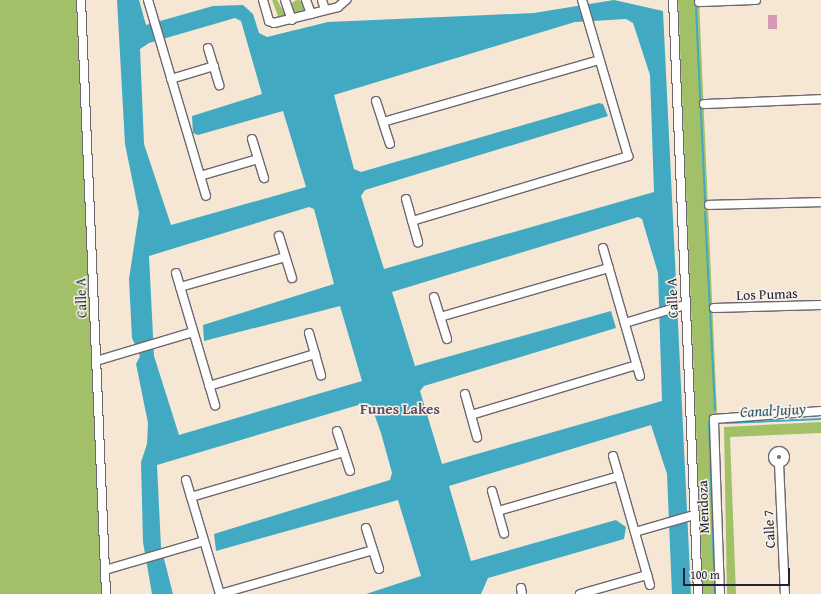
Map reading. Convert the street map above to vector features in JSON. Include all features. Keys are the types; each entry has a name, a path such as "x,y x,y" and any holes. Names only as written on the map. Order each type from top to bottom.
{"street":[{"name":"Calle A","path":"82,0 106,594"},
{"path":"148,0 206,196"},
{"path":"263,0 269,21 279,23 326,10 346,0"},
{"path":"285,0 292,20"},
{"path":"306,0 311,14"},
{"path":"322,0 326,10"},
{"path":"412,221 628,156 582,0"},
{"name":"Calle A","path":"673,0 698,594"},
{"path":"699,2 756,0"},
{"path":"208,48 219,85"},
{"path":"383,122 599,60"},
{"path":"172,79 214,66"},
{"path":"704,104 821,99"},
{"path":"376,101 390,144"},
{"path":"252,139 264,178"},
{"path":"200,176 258,159"},
{"path":"406,198 418,242"},
{"path":"710,205 821,202"},
{"path":"279,236 292,278"},
{"path":"603,248 640,376"},
{"path":"180,287 286,257"},
{"path":"440,317 609,268"},
{"path":"176,273 215,405"},
{"path":"434,297 447,339"},
{"path":"625,323 685,305"},
{"name":"Los Pumas","path":"714,308 821,305"},
{"path":"96,361 193,332"},
{"path":"309,333 321,375"},
{"path":"209,386 315,354"},
{"path":"471,415 637,365"},
{"path":"465,394 477,437"},
{"name":"Mendoza","path":"720,594 714,419 821,411"},
{"path":"337,431 350,471"},
{"path":"191,497 344,452"},
{"path":"613,456 650,585"},
{"name":"Calle 7","path":"779,463 785,594"},
{"path":"498,511 618,476"},
{"path":"186,480 220,594 373,550"},
{"path":"492,491 504,533"},
{"path":"635,532 694,515"},
{"path":"366,528 379,569"},
{"path":"105,570 204,541"},
{"path":"580,594 647,575"}],"green space":[{"path":"0,0 76,0 102,594 0,594"},
{"path":"272,0 277,0 286,16 273,18 278,16"},
{"path":"295,0 301,0 305,4 305,10 301,14 295,14 291,10 291,4"},
{"path":"678,0 699,0 717,414 711,416 717,594 703,594"},
{"path":"821,422 821,433 730,437 736,594 727,594 724,427"}],"water":[{"path":"117,0 139,0 146,25 213,6 243,5 253,14 259,33 267,37 328,22 534,13 614,0 663,11 691,594 672,594 667,474 651,425 449,486 471,561 616,520 626,527 624,539 488,578 481,594 366,594 421,576 398,500 216,551 214,534 390,480 392,473 381,433 371,405 365,403 157,465 161,547 173,594 152,594 143,542 141,462 147,444 148,423 136,364 140,356 132,338 129,279 139,213 125,144","holes":["235,18 241,21 262,94 192,116 193,133 198,135 283,111 306,187 171,225 144,144 140,49 149,43","626,19 633,23 650,75 654,192 384,269 361,196 365,190 608,116 603,104 599,103 361,172 354,169 334,95 575,22","309,207 314,209 334,284 203,325 204,341 340,306 362,381 179,435 154,356 149,256","638,217 642,219 658,273 662,401 442,464 420,391 424,386 616,328 611,311 415,366 392,292"]}],"building":[{"path":"768,15 777,15 777,29 768,29"}],"waterway":[{"path":"696,8 705,201"},
{"path":"705,212 715,410"},
{"name":"Canal Jujuy","path":"726,423 821,419"},
{"path":"709,422 715,594"}],"district":[{"name":"Funes Lakes","path":"400,409"}]}
